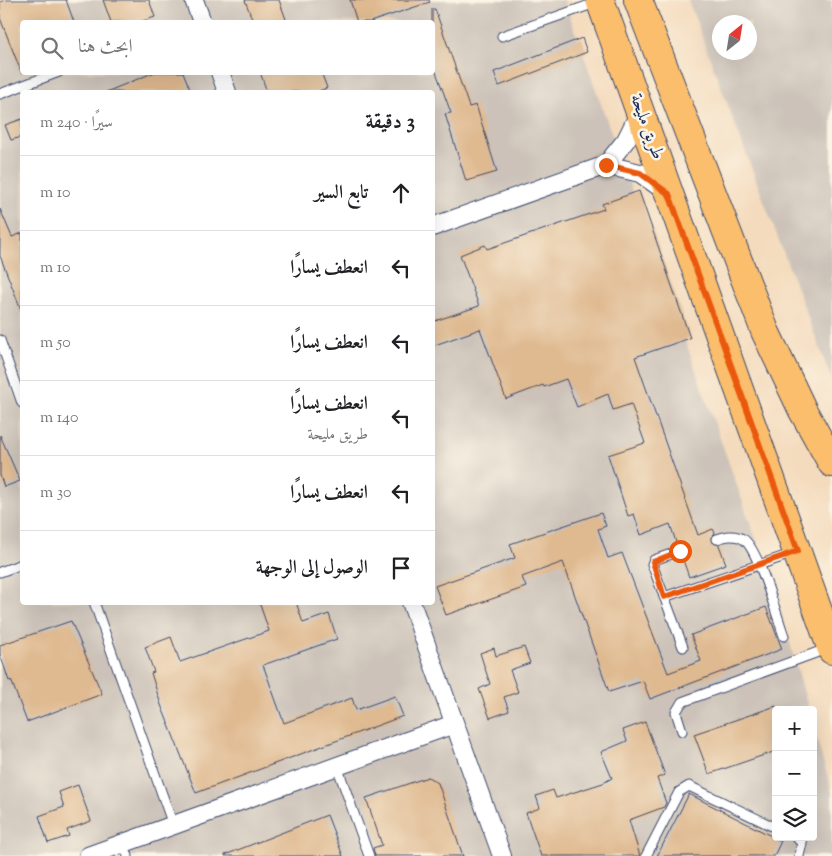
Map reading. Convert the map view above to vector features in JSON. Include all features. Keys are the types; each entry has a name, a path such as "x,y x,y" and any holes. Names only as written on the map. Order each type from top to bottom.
{"main road":[{"name":"طريق مليحة","path":"600,0 832,648"},
{"name":"طريق مليحة","path":"638,0 765,331 803,411 832,463"},
{"path":"798,551 832,594"}],"street":[{"path":"194,0 200,20"},
{"path":"221,75 226,90"},
{"path":"435,226 606,165 626,140 640,112"},
{"path":"606,165 640,173 669,194"},
{"path":"411,605 502,856"},
{"path":"88,856 126,850 173,825 454,724"}],"lane":[{"path":"502,36 600,0"},
{"path":"0,94 51,75"},
{"path":"0,340 20,397"},
{"path":"717,539 729,535 745,540 751,545 784,636"},
{"path":"680,551 653,562 683,647"},
{"path":"664,597 798,551"},
{"path":"0,572 20,565"},
{"path":"95,605 173,825"},
{"path":"682,731 676,712 682,702 832,648"},
{"path":"337,766 369,856"},
{"path":"646,856 679,792 689,786 772,826"},
{"path":"799,841 802,844 799,856"}],"shaded area":[{"path":"0,0 564,0 778,601 808,706 772,706 772,841 817,841 817,740 832,793 832,856 0,856"},
{"path":"688,0 832,0 832,381"}],"building":[{"path":"6,0 66,0 73,20 20,20 20,69 0,18 0,2"},
{"path":"103,0 149,0 155,17 146,20 110,20"},
{"path":"245,0 279,0 286,20 252,20"},
{"path":"350,0 429,0 430,2 376,20 356,20"},
{"path":"432,9 435,9 469,107 476,105 497,172 466,181 445,114 451,113 435,69 435,20 432,20"},
{"path":"582,38 587,52 499,86 494,72"},
{"path":"148,75 184,75 190,90 111,90"},
{"path":"261,75 322,75 327,88 322,90 266,90"},
{"path":"20,120 20,138 11,140 5,125"},
{"path":"639,191 690,338 635,357 698,535 713,529 715,533 711,537 711,541 719,545 726,564 689,577 682,557 686,553 686,549 682,545 677,545 670,524 641,535 634,514 628,516 608,455 645,443 631,404 613,410 608,394 577,407 566,379 544,387 543,385 506,399 480,329 435,345 435,321 479,306 460,255 485,245 487,249 604,209 602,204"},
{"path":"0,209 12,237 20,234 20,307 0,256"},
{"path":"0,435 20,481 4,487 0,475"},
{"path":"601,513 606,526 598,529 608,558 622,553 668,673 701,661 691,635 766,607 782,649 650,699 643,681 609,692 563,562 522,577 526,587 446,615 435,586 515,558 510,544"},
{"path":"260,605 297,605 303,623 329,614 337,639 263,665 284,723 352,698 356,710 395,696 403,716 196,793 161,705 151,673 154,672 145,647 171,637 180,662 269,631"},
{"path":"71,621 102,694 27,722 11,680 9,681 0,654 0,645"},
{"path":"524,647 530,663 510,670 518,692 504,697 509,711 490,718 479,689 490,684 480,653 494,648 496,656"},
{"path":"772,707 772,752 709,774 694,734"},
{"path":"645,722 665,775 657,778 666,803 664,807 629,820 640,856 541,856 526,813 540,808 536,796 553,790 556,798 603,783 612,778 601,752 627,741 623,730"},
{"path":"428,777 438,783 463,856 375,856 373,848 382,845 366,798"},
{"path":"78,785 91,821 67,830 69,836 48,843 39,816 64,807 59,792"},
{"path":"689,794 772,836 772,841 781,841 774,856 657,856"},
{"path":"327,815 343,856 225,856 225,855"}],"route":[{"path":"606,165 640,173 655,182 669,194 798,551 664,597 652,564 654,560 680,551"}]}
